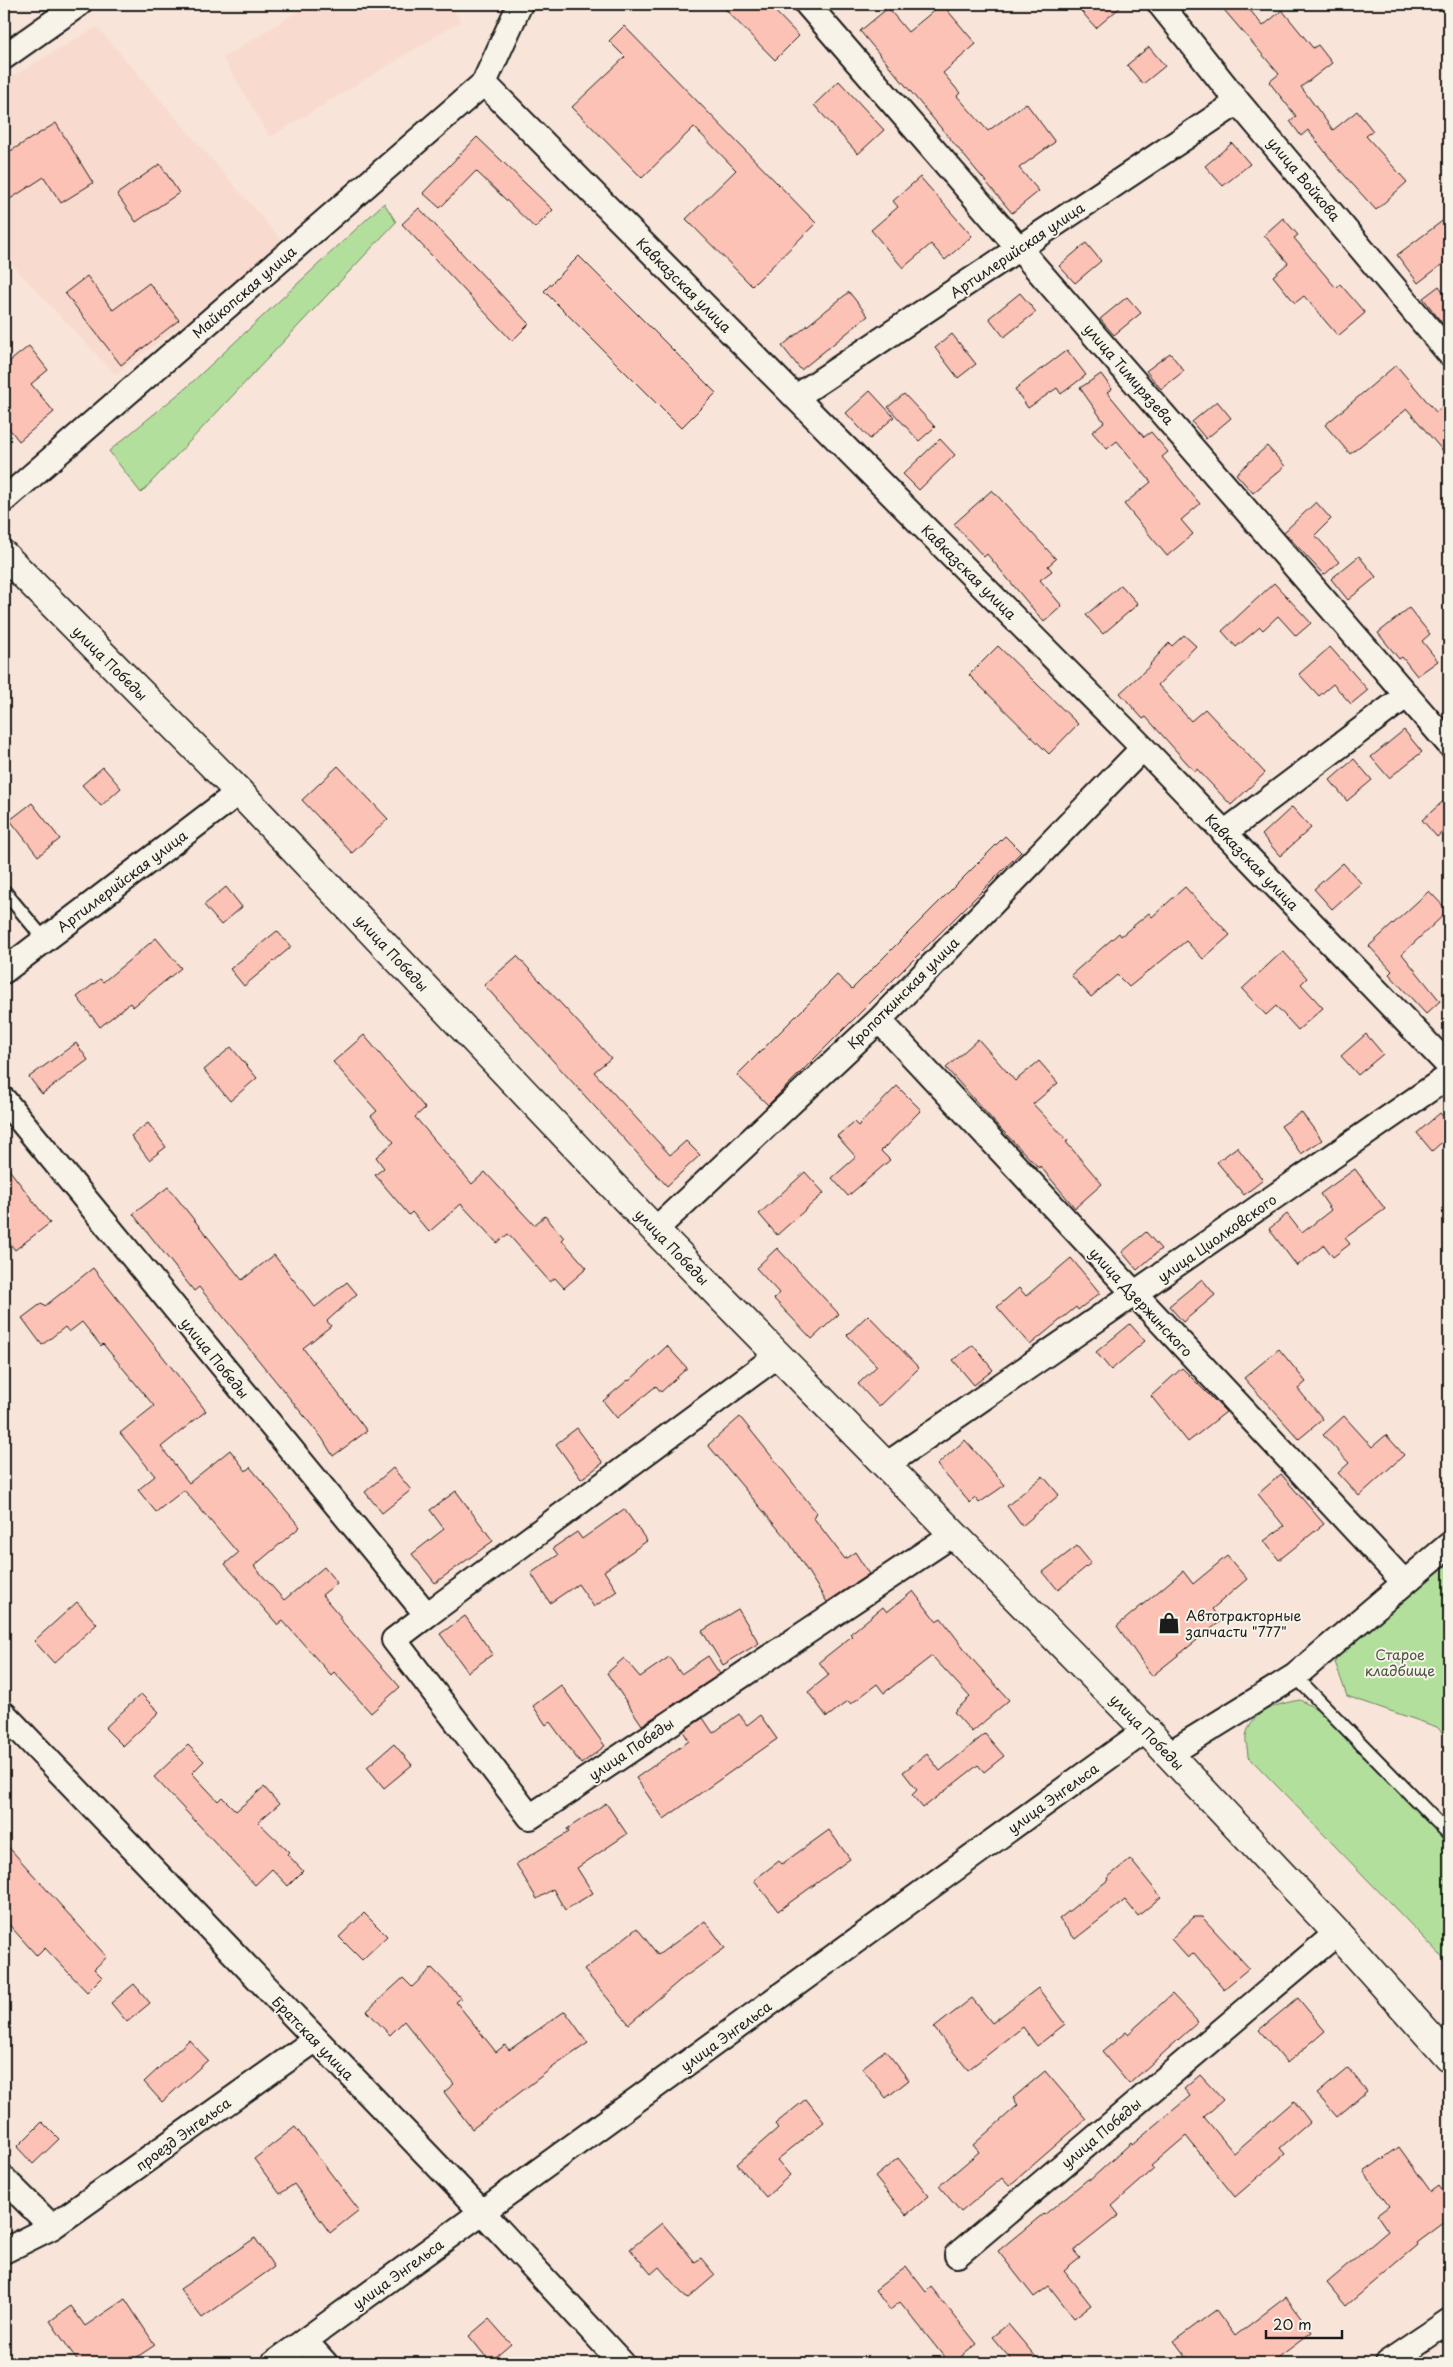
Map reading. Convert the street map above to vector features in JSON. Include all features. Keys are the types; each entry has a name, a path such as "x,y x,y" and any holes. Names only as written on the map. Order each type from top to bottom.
{"street":[{"path":"4,57 79,4"},
{"path":"484,84 520,4"},
{"name":"улица Тимирязева","path":"807,4 1449,744"},
{"name":"улица Войкова","path":"1160,4 1238,102 1449,353"},
{"name":"Кавказская улица","path":"484,84 1144,748 1449,1066"},
{"name":"Майкопская улица","path":"4,500 484,84"},
{"name":"Артиллерийская улица","path":"796,397 1238,102"},
{"name":"улица Победы","path":"4,555 239,792 655,1230 1146,1730 1337,1933 1449,2058"},
{"path":"1224,833 1407,696"},
{"name":"Кропоткинская улица","path":"655,1230 879,1020 1144,748"},
{"name":"Артиллерийская улица","path":"4,971 239,792"},
{"name":"улица Дзержинского","path":"879,1020 1134,1296 1404,1582"},
{"name":"улица Циолковского","path":"886,1466 1449,1076"},
{"name":"улица Победы","path":"4,1100 427,1615"},
{"name":"улица Победы","path":"778,1354 394,1640 530,1817 952,1534"},
{"path":"1169,1754 1295,1676 1449,1545"},
{"name":"Братская улица","path":"4,1714 483,2214 622,2363"},
{"name":"улица Энгельса","path":"274,2363 483,2214 1146,1730"},
{"name":"улица Победы","path":"957,2255 1337,1933"},
{"name":"проезд Энгельса","path":"4,2251 52,2228 315,2040"},
{"path":"4,2179 52,2228"},
{"path":"1387,2363 1449,2321"},
{"path":"305,2341 325,2363"}],"lane":[{"path":"4,891 45,940"},
{"path":"1295,1676 1449,1834"}],"shaded area":[{"path":"310,4 449,4 461,21 270,137 223,58"},
{"path":"97,27 284,243 229,291 115,374 4,256 4,81"}],"green space":[{"path":"384,203 396,222 141,493 109,451 187,387"},
{"name":"Старое кладбище","path":"1449,1559 1449,1740 1437,1727 1347,1696 1335,1662 1352,1634"},
{"path":"1300,1700 1324,1713 1449,1843 1449,1964 1248,1756 1246,1736 1253,1720 1259,1714 1275,1706"}],"building":[{"path":"720,4 768,4 799,36 775,60"},
{"path":"942,4 976,44 943,73 960,93 957,96 988,131 1026,103 1055,142 1019,168 1039,191 1012,213 860,31 888,8 908,32"},
{"path":"1075,4 1124,4 1096,28"},
{"path":"1219,4 1245,4 1263,26 1282,10 1313,48 1318,45 1332,63 1301,87 1333,130 1357,111 1373,131 1366,136 1407,182 1376,210 1336,166 1308,130 1301,136 1290,121 1296,116 1269,82 1279,74"},
{"path":"624,26 816,223 752,286 686,219 736,170 694,127 642,178 572,107 625,57 609,41"},
{"path":"1149,47 1165,66 1143,84 1127,65"},
{"path":"839,81 884,130 858,154 814,105"},
{"path":"56,123 93,183 61,203 44,177 4,203 4,155"},
{"path":"477,137 553,210 535,228 476,171 440,208 423,193"},
{"path":"1232,143 1250,164 1223,186 1205,166"},
{"path":"160,164 179,193 136,222 117,194"},
{"path":"920,177 972,236 945,260 931,244 903,268 871,230 898,207 893,201"},
{"path":"419,208 529,324 512,341 402,224"},
{"path":"1449,216 1449,259 1418,283 1397,255"},
{"path":"1283,218 1298,235 1294,238 1336,288 1340,284 1365,313 1338,336 1304,296 1295,303 1273,276 1288,263 1264,235"},
{"path":"1086,243 1101,261 1075,283 1059,266"},
{"path":"579,256 716,393 681,428 544,291"},
{"path":"87,276 113,310 149,283 179,320 121,365 65,293"},
{"path":"1439,286 1449,300 1449,332 1423,298"},
{"path":"849,292 868,316 801,370 782,346"},
{"path":"1020,293 1036,312 1004,337 989,318"},
{"path":"1127,297 1141,313 1114,335 1100,319"},
{"path":"952,334 976,364 958,378 935,348"},
{"path":"29,346 48,370 31,384 54,412 19,441 4,422 4,366"},
{"path":"1067,350 1086,375 1061,394 1057,388 1028,408 1015,389"},
{"path":"1170,353 1184,371 1161,389 1146,371"},
{"path":"1396,365 1436,412 1449,401 1449,458 1407,409 1350,454 1325,425"},
{"path":"1101,374 1112,389 1107,392 1144,437 1151,432 1168,452 1162,457 1200,504 1181,520 1193,534 1167,556 1124,504 1151,482 1117,441 1107,449 1092,432 1104,422 1080,388"},
{"path":"870,391 894,417 870,439 846,413"},
{"path":"904,394 935,427 919,441 888,407"},
{"path":"1217,401 1231,418 1206,439 1192,422"},
{"path":"940,439 955,455 919,490 903,474"},
{"path":"1267,446 1285,466 1253,493 1236,474"},
{"path":"992,490 1056,559 1048,566 1052,571 1040,580 1062,606 1044,622 987,554 984,557 954,524"},
{"path":"1316,502 1331,519 1315,535 1339,562 1324,575 1284,532"},
{"path":"1359,556 1376,577 1348,600 1331,579"},
{"path":"1274,583 1311,623 1296,636 1278,616 1263,630 1260,627 1236,647 1222,631"},
{"path":"1121,585 1138,604 1103,634 1086,615"},
{"path":"1409,608 1430,634 1422,641 1438,661 1417,676 1402,657 1399,659 1378,633"},
{"path":"1184,635 1196,646 1158,685 1191,721 1205,709 1265,773 1231,805 1197,769 1195,772 1146,717 1143,719 1120,693 1151,665 1169,643 1172,646"},
{"path":"998,646 1078,724 1049,754 969,675"},
{"path":"1330,647 1368,690 1351,704 1333,684 1319,696 1299,674"},
{"path":"1404,730 1422,752 1389,778 1371,757"},
{"path":"1354,759 1372,780 1347,801 1330,780"},
{"path":"338,766 388,819 352,853 302,800"},
{"path":"103,767 121,788 101,806 82,785"},
{"path":"1449,796 1449,826 1437,837 1422,820"},
{"path":"32,803 60,839 38,856 10,820"},
{"path":"1292,807 1311,828 1280,856 1262,835"},
{"path":"1005,836 1021,852 768,1105 737,1075 837,975 852,989"},
{"path":"1343,863 1361,883 1332,909 1314,889"},
{"path":"226,887 242,907 221,925 204,905"},
{"path":"1185,887 1230,935 1203,959 1186,941 1129,987 1117,975 1091,997 1071,975 1119,933 1121,936 1149,913 1152,917"},
{"path":"1429,891 1448,911 1402,954 1440,1001 1426,1014 1389,974 1392,971 1369,946"},
{"path":"277,931 291,947 244,986 230,969"},
{"path":"156,938 181,968 133,1007 130,1003 100,1027 77,997 100,979 103,982"},
{"path":"1283,951 1307,978 1301,984 1323,1008 1298,1030 1276,1006 1266,1015 1242,989"},
{"path":"517,956 611,1058 594,1072 670,1155 686,1141 700,1155 667,1186 484,985"},
{"path":"1366,1034 1383,1054 1358,1075 1341,1056"},
{"path":"364,1035 425,1108 415,1117 472,1184 485,1172 534,1225 545,1216 564,1238 562,1240 587,1268 564,1288 555,1278 550,1282 508,1234 497,1243 461,1204 429,1232 412,1212 409,1215 375,1175 384,1168 376,1157 394,1142 371,1116 377,1111 333,1062"},
{"path":"978,1039 1015,1081 1039,1061 1058,1083 1033,1104 1068,1141 1066,1142 1102,1184 1075,1208 1040,1166 1039,1168 999,1127 946,1068"},
{"path":"76,1043 88,1060 42,1094 29,1077"},
{"path":"231,1047 257,1078 230,1101 204,1070"},
{"path":"897,1086 921,1110 881,1151 890,1160 848,1196 832,1178 856,1157 837,1136 854,1122 858,1126"},
{"path":"1301,1112 1322,1140 1301,1154 1281,1126"},
{"path":"1440,1113 1449,1124 1449,1136 1432,1151 1417,1133"},
{"path":"148,1123 166,1147 149,1160 131,1136"},
{"path":"1237,1147 1263,1180 1244,1195 1217,1162"},
{"path":"4,1163 50,1223 15,1250 4,1236"},
{"path":"1355,1169 1385,1209 1345,1238 1350,1244 1333,1257 1324,1245 1297,1266 1269,1229 1287,1214 1302,1233 1331,1210 1320,1194"},
{"path":"805,1172 824,1193 777,1235 759,1214"},
{"path":"168,1187 242,1280 274,1255 315,1307 347,1282 357,1294 327,1321 331,1326 303,1348 367,1431 333,1456 322,1438 199,1287 194,1291 133,1214"},
{"path":"1146,1232 1161,1249 1137,1270 1122,1252"},
{"path":"777,1248 839,1314 812,1339 774,1299 779,1293 756,1268"},
{"path":"1071,1258 1100,1293 1078,1310 1076,1307 1030,1345 997,1307 1019,1288 1026,1296"},
{"path":"93,1268 206,1411 161,1447 189,1483 230,1450 246,1471 250,1467 300,1527 254,1566 284,1600 324,1567 337,1583 322,1595 341,1617 339,1618 400,1687 371,1713 334,1672 331,1675 283,1621 278,1625 225,1564 238,1553 184,1490 156,1512 138,1490 155,1476 120,1433 154,1406 103,1344 101,1346 82,1322 69,1332 65,1327 42,1345 22,1318 42,1303 45,1306"},
{"path":"1202,1279 1215,1295 1183,1322 1169,1306"},
{"path":"868,1315 919,1368 879,1407 858,1384 877,1366 847,1335"},
{"path":"1130,1324 1145,1341 1111,1370 1096,1352"},
{"path":"973,1345 993,1370 974,1385 953,1360"},
{"path":"667,1346 687,1368 661,1392 656,1386 617,1418 603,1401 629,1381"},
{"path":"1279,1349 1306,1382 1298,1389 1323,1419 1299,1439 1244,1378"},
{"path":"1182,1368 1226,1412 1188,1442 1151,1396"},
{"path":"1344,1416 1372,1447 1386,1435 1404,1455 1359,1496 1338,1473 1349,1463 1323,1435"},
{"path":"740,1417 817,1513 813,1517 845,1559 855,1552 869,1574 827,1602 789,1542 708,1445"},
{"path":"577,1428 603,1463 581,1479 556,1444"},
{"path":"965,1440 1005,1485 979,1503 975,1498 970,1503 937,1465"},
{"path":"393,1468 411,1490 382,1513 365,1492"},
{"path":"1281,1474 1324,1524 1279,1560 1264,1541 1284,1526 1258,1494"},
{"path":"1043,1476 1059,1495 1022,1526 1007,1506"},
{"path":"456,1491 493,1541 435,1583 412,1554 444,1529 430,1510"},
{"path":"624,1509 647,1541 604,1571 617,1591 594,1607 578,1584 550,1603 531,1573 558,1555 553,1548 577,1532 582,1539"},
{"path":"1077,1546 1091,1563 1058,1590 1043,1572"},
{"name":"Автотракторные запчасти \"777\"","path":"1227,1556 1247,1579 1212,1609 1221,1621 1152,1676 1117,1626 1183,1571 1193,1584"},
{"path":"913,1591 936,1621 941,1618 973,1660 1009,1700 972,1732 954,1712 970,1697 932,1656 884,1693 877,1684 851,1704 848,1701 827,1717 808,1692 829,1675 819,1662 852,1636 850,1634 883,1607 887,1612"},
{"path":"77,1602 97,1624 54,1663 34,1641"},
{"path":"738,1609 759,1643 723,1665 702,1631"},
{"path":"465,1616 493,1654 468,1672 440,1634"},
{"path":"708,1656 720,1674 642,1725 607,1673 624,1658 640,1677 669,1657 681,1674"},
{"path":"561,1685 605,1746 581,1764 550,1722 546,1725 533,1706"},
{"path":"141,1694 159,1712 123,1746 105,1728"},
{"path":"739,1714 747,1725 760,1715 777,1739 664,1819 636,1778 689,1741 683,1731 703,1718 713,1733"},
{"path":"985,1734 1004,1756 984,1772 978,1765 923,1808 912,1795 917,1790 903,1772 927,1754 940,1771"},
{"path":"394,1744 412,1765 384,1788 367,1767"},
{"path":"188,1745 204,1761 192,1773 218,1801 222,1797 236,1811 264,1787 279,1804 258,1822 289,1852 287,1854 303,1871 288,1886 272,1869 255,1885 154,1777"},
{"path":"606,1803 627,1834 577,1868 593,1893 565,1910 553,1889 537,1899 516,1864 569,1832 567,1829"},
{"path":"829,1830 850,1859 778,1911 754,1880 779,1861 782,1864"},
{"path":"4,1842 107,1957 94,1969 102,1977 87,1992 45,1948 37,1956 4,1919"},
{"path":"1130,1859 1161,1897 1138,1916 1125,1900 1075,1939 1059,1919 1108,1880 1107,1878"},
{"path":"364,1913 387,1936 362,1960 339,1937"},
{"path":"1194,1917 1202,1917 1249,1968 1224,1989 1194,1953 1188,1958 1171,1939"},
{"path":"705,1921 725,1948 679,1981 629,2024 584,1970 637,1928 658,1955"},
{"path":"432,1968 461,1998 456,2002 496,2052 505,2045 509,2050 565,2011 588,2043 472,2129 444,2092 454,2084 404,2021 390,2035 367,2011 403,1978 412,1987"},
{"path":"134,1984 150,2003 127,2022 111,2003"},
{"path":"1038,1988 1065,2024 1037,2046 1023,2027 968,2070 934,2028 972,1998 992,2023"},
{"path":"1172,1994 1198,2022 1129,2084 1102,2052 1126,2032 1128,2034"},
{"path":"1298,1998 1325,2031 1287,2063 1259,2030"},
{"path":"189,2040 208,2060 162,2102 144,2082"},
{"path":"885,2050 909,2080 886,2098 862,2068"},
{"path":"1348,2068 1367,2091 1337,2117 1317,2094"},
{"path":"1045,2071 1086,2119 1009,2186 1002,2178 961,2212 939,2186 979,2152 973,2145 1018,2105 1013,2098"},
{"path":"1200,2075 1223,2100 1204,2117 1234,2153 1294,2101 1310,2122 1280,2148 1285,2154 1235,2197 1186,2136 1151,2166 1154,2169 1112,2206 1119,2215 1074,2251 1080,2258 1064,2271 1091,2305 1074,2318 1049,2286 1034,2297 998,2251 1088,2179 1090,2180 1131,2143 1132,2145 1190,2096 1184,2089"},
{"path":"806,2099 824,2122 777,2160 790,2175 766,2197 737,2164 778,2128 775,2124"},
{"path":"42,2122 59,2139 33,2164 17,2147"},
{"path":"295,2127 359,2210 330,2233 294,2184 280,2194 254,2159"},
{"path":"1399,2147 1431,2192 1439,2186 1449,2201 1449,2219 1417,2243 1418,2245 1346,2306 1327,2283 1388,2231 1377,2215 1389,2206 1364,2172"},
{"path":"898,2158 929,2196 906,2215 875,2177"},
{"path":"662,2223 695,2262 701,2258 715,2275 687,2299 659,2267 651,2274 630,2249"},
{"path":"255,2238 274,2267 202,2318 180,2289"},
{"path":"906,2266 926,2292 931,2287 977,2344 953,2363 949,2363 900,2302 890,2310 875,2290"},
{"path":"1286,2297 1312,2332 1271,2363 1191,2363 1174,2341 1216,2310 1235,2336"},
{"path":"125,2299 155,2345 128,2363 79,2363 50,2321 71,2306 85,2326"},
{"path":"489,2319 511,2344 490,2362 469,2336"},
{"path":"1008,2324 1041,2363 1014,2363 992,2337"}],"place":[{"name":"Автотракторные запчасти \"777\"","path":"1169,1623"}]}
